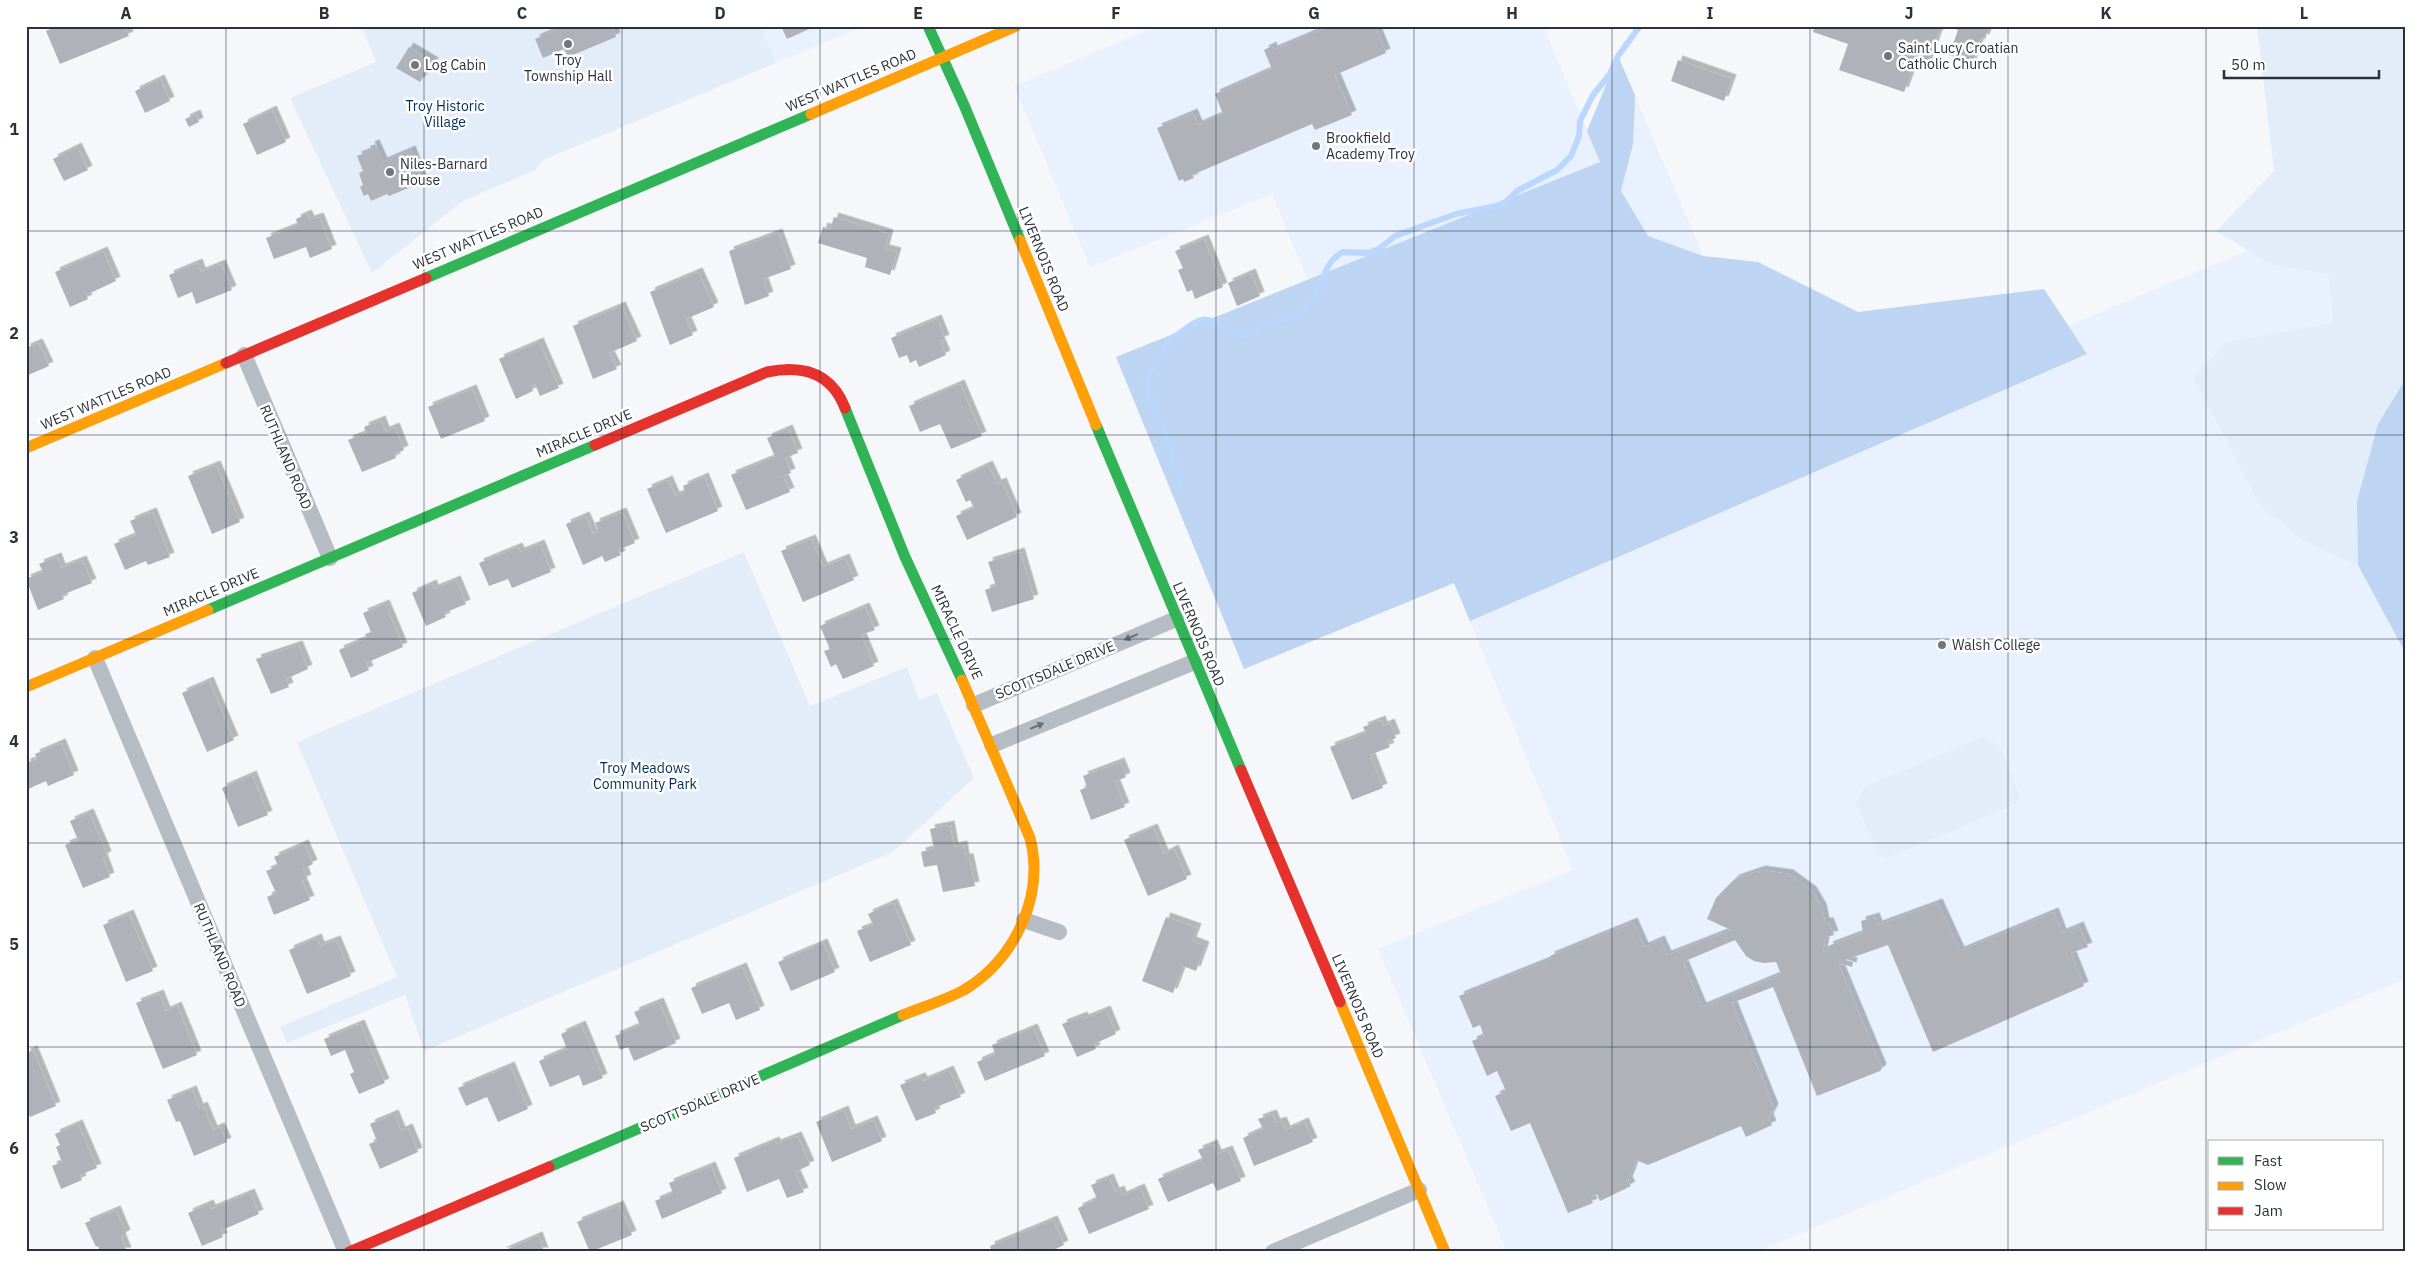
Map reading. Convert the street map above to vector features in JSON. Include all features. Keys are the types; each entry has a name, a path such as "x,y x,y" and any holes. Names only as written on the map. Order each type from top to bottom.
{"street":[{"name":"LIVERNOIS ROAD","path":"928,26 1194,662 1335,988 1444,1252"},
{"name":"WEST WATTLES ROAD","path":"26,448 1016,26"},
{"name":"RUTHLAND ROAD","path":"244,355 330,558"},
{"name":"MIRACLE DRIVE","path":"26,688 767,372 796,367 811,370 822,376 831,385 843,403 924,596 974,705"},
{"name":"SCOTTSDALE DRIVE","path":"348,1252 962,990 981,979 1012,942 1024,920 1034,882 1034,857 1019,809 974,705 1176,619"},
{"name":"RUTHLAND ROAD","path":"95,658 348,1252"},
{"path":"992,745 1194,662"},
{"path":"1024,920 1059,932"},
{"path":"1273,1252 1419,1190"}],"shaded area":[{"path":"760,26 864,26 776,63"},
{"name":"Walsh College","path":"1158,26 1543,26 1587,130 1620,61 1784,445 2370,199 2405,26 2405,979 1756,1252 1507,1252 1378,949 1573,870 1454,583 1244,669 1308,281 1272,194 1090,267 1014,86"},
{"path":"1618,56 1635,95 1633,144 1621,191 1648,236 1703,256 1758,262 1858,312 2044,289 2087,354 1470,621 1454,583 1244,669 1116,357 1600,162 1587,131"},
{"path":"2405,380 2405,652 2358,565 2357,501 2378,424"}],"green space":[{"name":"Troy Historic Village","path":"361,26 760,26 776,63 543,160 535,170 463,201 372,273 290,98 376,62"},
{"path":"2257,26 2405,26 2405,380 2378,424 2357,501 2358,565 2304,541 2261,506 2193,378 2228,342 2333,323 2329,274 2272,265 2216,231 2274,171"},
{"name":"Troy Meadows Community Park","path":"744,552 810,706 907,667 919,700 937,693 974,778 893,852 424,1051 405,995 287,1043 280,1027 397,977 297,742"},
{"path":"1983,737 2001,747 2019,795 2016,804 1887,858 1878,853 1856,803 1863,788"}],"building":[{"path":"57,26 125,26 129,36 60,64 46,31"},
{"name":"Troy Township Hall","path":"554,26 612,26 616,37 568,57 564,49 543,58 535,39 555,30"},
{"path":"781,26 816,26 787,39"},
{"path":"1330,26 1375,26 1386,53 1335,75 1352,115 1315,130 1312,124 1192,175 1194,178 1184,182 1183,179 1179,181 1157,128 1193,113 1198,125 1223,114 1215,94 1272,69 1264,50 1272,46 1273,50"},
{"name":"Saint Lucy Croatian Catholic Church","path":"1815,26 1941,26 1925,71 1913,67 1904,92 1839,70 1848,44 1813,32"},
{"name":"Saint Lucy Croatian Catholic Church","path":"1953,26 1989,26 1985,39 1981,38 1972,63 1949,55 1958,30 1953,28"},
{"name":"Log Cabin","path":"409,47 434,62 420,82 396,68"},
{"path":"1678,60 1732,79 1724,101 1671,81"},
{"path":"160,79 170,101 145,113 135,91"},
{"path":"272,110 286,142 257,155 243,124"},
{"path":"196,114 199,122 189,127 185,119"},
{"name":"Niles-Barnard House","path":"375,144 383,162 411,150 423,182 371,201 368,194 364,196 360,187 363,185 359,173 363,171 357,156 372,150 370,146"},
{"path":"77,147 88,170 64,181 53,159"},
{"path":"307,214 310,220 319,217 332,249 310,258 306,247 274,259 266,238 298,225 296,219"},
{"path":"834,217 889,234 885,249 897,252 890,275 865,267 867,258 818,243 823,227 830,229"},
{"path":"778,233 791,269 763,279 769,296 745,305 729,251"},
{"path":"1204,239 1223,287 1195,299 1192,290 1187,292 1178,270 1183,268 1175,251"},
{"path":"103,251 116,281 86,295 88,299 70,307 55,272"},
{"path":"198,263 201,272 221,264 232,290 196,304 192,292 178,298 169,275"},
{"path":"698,272 714,307 686,319 693,335 670,345 650,292"},
{"path":"1251,273 1260,296 1237,306 1228,283"},
{"path":"621,306 637,341 609,353 617,369 593,379 573,326"},
{"path":"937,319 945,339 940,341 946,355 919,367 916,360 910,363 907,355 899,358 891,338"},
{"path":"539,342 559,388 540,396 535,384 531,386 533,391 516,399 499,359"},
{"path":"38,343 49,366 26,376 26,348"},
{"path":"960,384 982,436 951,449 940,424 920,432 909,406"},
{"path":"472,389 485,421 441,439 428,407"},
{"path":"381,420 385,431 395,427 404,450 395,454 396,458 362,472 348,440 366,433 364,427"},
{"path":"788,429 798,453 785,458 791,473 783,476 790,492 746,510 731,475 775,457 767,438"},
{"path":"216,465 240,522 212,534 188,476"},
{"path":"988,465 997,484 1002,482 1017,517 967,540 956,516 974,508 970,500 966,502 956,480"},
{"path":"704,477 718,511 666,533 647,489 668,480 675,496 685,492 683,486"},
{"path":"152,512 170,557 148,565 146,561 125,570 114,544 136,535 130,521"},
{"path":"622,512 635,543 618,550 621,555 605,562 602,556 583,565 566,524 585,516 593,534 599,532 595,523"},
{"path":"811,539 823,567 845,558 854,580 803,602 781,551"},
{"path":"540,544 551,572 512,588 508,579 489,586 479,563 518,547 520,552"},
{"path":"1020,552 1034,599 992,612 985,590 996,586 988,562"},
{"path":"57,557 61,568 82,560 92,583 62,595 64,599 38,610 26,579 43,572 39,564"},
{"path":"456,580 466,604 444,613 446,617 426,626 412,593 432,584 434,589"},
{"path":"385,604 403,647 366,663 369,670 351,678 339,650 367,638 365,634 371,632 363,613"},
{"path":"865,607 875,630 861,635 874,666 843,679 836,664 831,667 824,651 830,649 820,626"},
{"path":"298,645 308,669 286,679 289,687 271,694 256,659"},
{"path":"209,681 234,740 207,752 182,693"},
{"path":"1381,720 1383,726 1390,723 1396,738 1387,741 1390,747 1370,755 1383,788 1352,800 1330,747 1366,733 1363,727"},
{"path":"61,743 74,775 48,786 46,781 26,790 26,763 37,759 35,754"},
{"path":"1120,762 1126,777 1115,782 1125,807 1091,820 1080,790 1087,787 1083,776"},
{"path":"252,775 268,815 238,827 222,788"},
{"path":"89,813 107,855 103,858 110,877 83,888 65,845 78,840 70,821"},
{"path":"950,825 954,847 963,845 965,858 969,858 975,886 943,892 937,865 924,867 921,852 934,849 930,829"},
{"path":"1153,828 1164,854 1174,849 1187,879 1148,896 1124,840"},
{"path":"304,844 313,864 303,869 307,879 302,881 310,900 274,915 267,897 276,893 266,871 278,866 274,857"},
{"path":"1761,870 1789,874 1812,891 1822,908 1825,922 1829,922 1834,935 1826,937 1823,951 1830,949 1828,946 1863,933 1861,921 1875,917 1878,925 1938,903 1960,951 2054,912 2062,933 2079,926 2088,947 2071,953 2084,986 1933,1052 1888,945 1845,960 1853,962 1852,967 1843,964 1839,965 1882,1068 1880,1071 1817,1096 1773,987 1732,1003 1774,1108 1769,1118 1772,1125 1746,1137 1741,1126 1648,1165 1636,1160 1628,1181 1631,1186 1600,1201 1597,1194 1591,1198 1593,1203 1568,1213 1530,1123 1511,1131 1495,1096 1506,1091 1497,1071 1487,1076 1472,1041 1484,1036 1480,1025 1473,1028 1459,996 1551,959 1550,956 1633,922 1644,947 1660,940 1667,955 1731,930 1707,919 1716,898 1735,879","holes":["1735,940 1746,956 1754,961 1764,963 1776,962 1781,974 1702,1007 1683,962"]},
{"path":"893,903 911,945 870,962 857,931 873,925 868,914"},
{"path":"129,914 153,971 126,982 103,925"},
{"path":"1166,917 1197,928 1192,941 1205,946 1196,971 1183,966 1173,993 1142,981"},
{"path":"317,938 320,946 336,940 351,976 307,994 289,950"},
{"path":"823,943 835,972 791,991 778,962"},
{"path":"742,967 760,1010 736,1020 729,1003 702,1014 691,988"},
{"path":"159,994 166,1011 177,1006 197,1055 163,1069 136,1003"},
{"path":"659,1002 676,1043 634,1061 628,1047 620,1050 615,1036 640,1025 634,1012"},
{"path":"1106,1010 1116,1034 1094,1044 1096,1049 1077,1057 1062,1024 1083,1016 1084,1019"},
{"path":"360,1024 385,1083 359,1094 350,1074 354,1072 345,1050 331,1056 324,1039"},
{"path":"581,1025 603,1078 583,1086 579,1075 550,1087 539,1061 567,1049 561,1034"},
{"path":"1033,1028 1045,1056 985,1081 977,1062 995,1054 992,1045"},
{"path":"33,1050 56,1106 30,1117 26,1107 26,1053"},
{"path":"510,1066 528,1109 498,1122 487,1097 466,1106 458,1088"},
{"path":"949,1070 961,1097 934,1108 936,1113 916,1121 900,1085 921,1077 923,1081"},
{"path":"192,1090 199,1108 203,1106 213,1130 220,1127 227,1142 194,1156 180,1121 176,1122 167,1100"},
{"path":"844,1110 851,1129 873,1120 882,1141 832,1162 816,1122"},
{"path":"394,1114 401,1131 408,1128 418,1152 380,1169 369,1144 377,1141 370,1124"},
{"path":"1272,1114 1276,1123 1282,1121 1286,1130 1304,1122 1313,1142 1254,1166 1243,1138 1263,1129 1258,1119"},
{"path":"78,1124 97,1168 80,1175 82,1180 61,1189 52,1166 62,1162 56,1147 60,1145 55,1134"},
{"path":"797,1136 810,1165 795,1172 804,1192 787,1198 779,1179 747,1192 734,1158 775,1141 776,1144"},
{"path":"1213,1144 1217,1154 1228,1150 1241,1181 1217,1191 1213,1183 1168,1202 1158,1179 1203,1160 1198,1150"},
{"path":"711,1166 722,1193 662,1219 655,1201 673,1193 669,1183"},
{"path":"1109,1178 1115,1192 1120,1190 1122,1196 1140,1188 1149,1209 1089,1234 1078,1208 1097,1199 1091,1185"},
{"path":"250,1193 259,1214 220,1231 223,1237 202,1246 188,1213 209,1204 211,1209"},
{"path":"619,1205 632,1235 590,1252 577,1222"},
{"path":"116,1210 126,1234 121,1237 127,1252 100,1252 85,1223"},
{"path":"1053,1220 1064,1245 1049,1252 992,1252 990,1246"},
{"path":"538,1236 544,1252 501,1252"}],"waterway":[{"path":"1181,487 1180,477 1145,383 1147,376 1165,351 1169,339 1202,320 1212,321 1234,332 1247,335 1295,315 1311,303 1320,288 1330,264 1343,252 1368,253 1379,249 1395,236 1456,214 1496,206 1506,202 1517,191 1557,170 1571,156 1579,136 1580,121 1593,95 1610,74 1618,56 1640,26"}],"traffic: fast":[{"path":"928,26 964,105 1020,240"},
{"path":"426,278 811,114"},
{"path":"845,408 905,557 962,680"},
{"path":"1096,425 1241,770"},
{"path":"208,610 595,445"},
{"path":"549,1167 903,1015"}],"traffic: slow":[{"path":"811,114 1016,26"},
{"path":"1020,240 1096,425"},
{"path":"26,448 226,363"},
{"path":"26,687 208,610"},
{"path":"903,1015 964,990 982,977 998,961 1011,944 1022,924 1033,882 1034,860 1030,838 962,680"},
{"path":"1340,1002 1445,1252"}],"traffic: jam":[{"path":"226,363 426,278"},
{"path":"595,445 767,372 780,370 803,371 823,379 832,386 845,408"},
{"path":"1241,770 1340,1002"},
{"path":"349,1252 549,1167"}],"place":[{"name":"Troy Township Hall","path":"568,44"},
{"name":"Saint Lucy Croatian Catholic Church","path":"1888,56"},
{"name":"Log Cabin","path":"415,65"},
{"name":"Brookfield Academy Troy","path":"1316,146"},
{"name":"Niles-Barnard House","path":"390,172"},
{"name":"Walsh College","path":"1942,645"}]}
